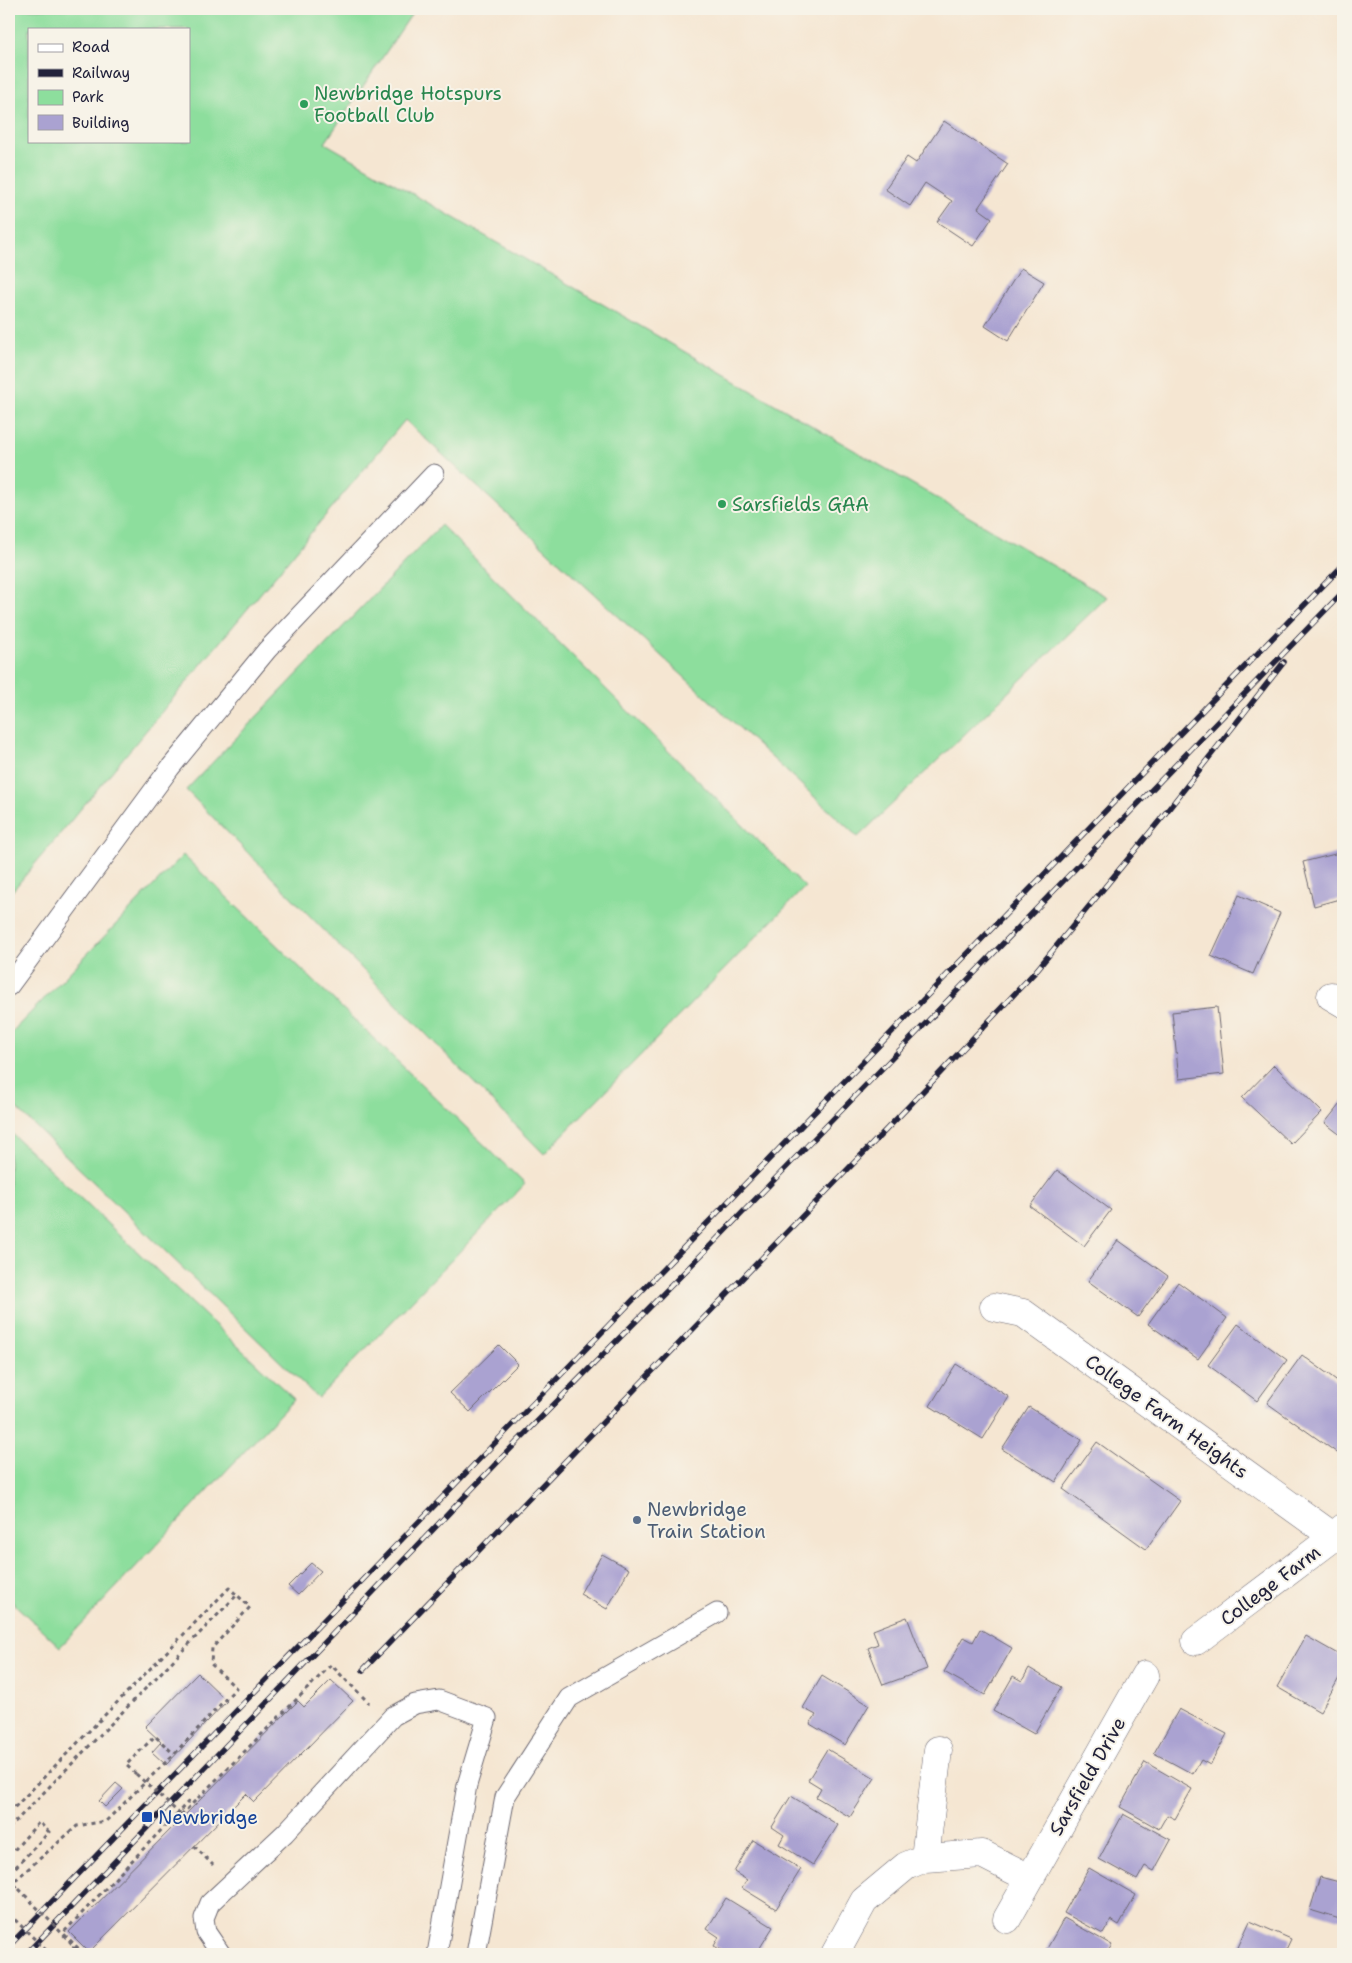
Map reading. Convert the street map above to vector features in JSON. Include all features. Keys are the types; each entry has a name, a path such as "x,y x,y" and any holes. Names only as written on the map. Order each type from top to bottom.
{"street":[{"name":"College Farm Heights","path":"994,1307 1022,1313 1339,1533"},
{"name":"College Farm","path":"1196,1641 1339,1533"},
{"name":"Sarsfield Drive","path":"1007,1919 1145,1675"},
{"path":"925,1858 938,1750"},
{"path":"835,1954 864,1901 906,1866 925,1858 982,1854 1029,1878"}],"lane":[{"path":"9,986 170,768 267,650 434,474"},
{"path":"476,1954 505,1797 569,1698 717,1613"},
{"path":"221,1954 206,1932 204,1918 210,1903 285,1833 393,1716 415,1704 439,1700 487,1718 467,1785 437,1954"}],"path":[{"path":"9,1813 229,1588 250,1607 212,1648 211,1664 236,1688 174,1754 106,1821 77,1826 12,1883"},
{"path":"9,1828 237,1595"},
{"path":"174,1754 155,1736 126,1765 182,1815 331,1665 375,1709 393,1716"},
{"path":"84,1954 63,1933 188,1802 190,1805"},
{"path":"9,1856 39,1822 49,1832 9,1874"},
{"path":"168,1823 173,1828"},
{"path":"9,1879 80,1954"},
{"path":"9,1914 50,1954"},
{"path":"67,1954 74,1947"}],"green space":[{"name":"Sarsfields GAA","path":"9,9 415,9 325,143 1107,597 858,837 405,420 9,895"},
{"path":"441,525 805,887 544,1154 186,790"},
{"path":"183,855 525,1184 318,1398 9,1101 9,1035"},
{"path":"9,1131 294,1399 60,1647 9,1599"}],"building":[{"path":"944,121 1008,164 978,208 992,218 973,246 937,222 952,201 925,183 910,206 885,189 907,157 916,163"},
{"path":"1021,268 1044,282 1008,341 985,326"},
{"path":"1343,852 1343,898 1314,906 1303,862"},
{"path":"1239,895 1280,913 1253,974 1211,956"},
{"path":"1217,1007 1224,1074 1179,1079 1172,1012"},
{"path":"1274,1065 1322,1112 1291,1144 1242,1098"},
{"path":"1343,1100 1343,1137 1325,1123"},
{"path":"1057,1170 1111,1210 1084,1246 1030,1206"},
{"path":"1118,1240 1168,1276 1138,1317 1088,1281"},
{"path":"1178,1282 1227,1318 1198,1359 1148,1324"},
{"path":"1238,1324 1287,1360 1257,1401 1208,1365"},
{"path":"499,1345 518,1364 470,1412 450,1393"},
{"path":"1302,1355 1343,1385 1343,1457 1267,1403"},
{"path":"956,1364 1009,1397 983,1439 930,1406"},
{"path":"1029,1407 1082,1440 1056,1482 1002,1449"},
{"path":"1097,1442 1180,1501 1146,1549 1063,1489"},
{"path":"602,1554 629,1569 607,1609 580,1594"},
{"path":"311,1563 321,1571 298,1595 288,1586"},
{"path":"907,1617 927,1669 883,1685 868,1648 878,1644 873,1630"},
{"path":"980,1629 1012,1648 985,1695 944,1672 964,1637 973,1642"},
{"path":"1306,1636 1343,1657 1343,1671 1320,1712 1277,1687"},
{"path":"1029,1668 1061,1687 1034,1734 993,1711 1013,1676 1022,1681"},
{"path":"198,1673 227,1701 166,1765 152,1752 161,1742 145,1727"},
{"path":"822,1676 869,1705 845,1745 810,1724 816,1715 803,1708"},
{"path":"331,1680 353,1701 254,1802 246,1794 89,1952 69,1932 298,1701 304,1707"},
{"path":"1179,1709 1227,1734 1210,1765 1201,1760 1193,1774 1154,1753"},
{"path":"827,1749 875,1778 850,1817 816,1797 821,1788 808,1780"},
{"path":"1145,1762 1192,1789 1175,1819 1167,1815 1159,1829 1120,1807"},
{"path":"116,1783 123,1789 105,1807 99,1801"},
{"path":"791,1796 838,1825 813,1865 779,1844 784,1835 772,1827"},
{"path":"1123,1814 1171,1840 1154,1871 1145,1866 1137,1880 1099,1859"},
{"path":"753,1840 801,1869 776,1909 742,1888 747,1880 734,1872"},
{"path":"1089,1868 1136,1895 1119,1925 1111,1920 1103,1934 1064,1913"},
{"path":"1320,1877 1343,1883 1343,1920 1310,1910"},
{"path":"726,1898 773,1927 756,1954 729,1954 714,1946 719,1937 707,1929"},
{"path":"1064,1918 1112,1945 1106,1954 1044,1954"},
{"path":"1250,1921 1291,1939 1284,1954 1235,1954"}],"railway":[{"path":"9,1946 1343,565"},
{"path":"26,1954 516,1443 716,1240 1343,592"},
{"path":"363,1670 910,1105 1035,972 1160,820 1284,662"}],"place":[{"name":"Newbridge Hotspurs Football Club","path":"304,104"},
{"name":"Sarsfields GAA","path":"722,504"},
{"name":"Newbridge Train Station","path":"637,1520"},
{"name":"Newbridge","path":"147,1817"}]}
